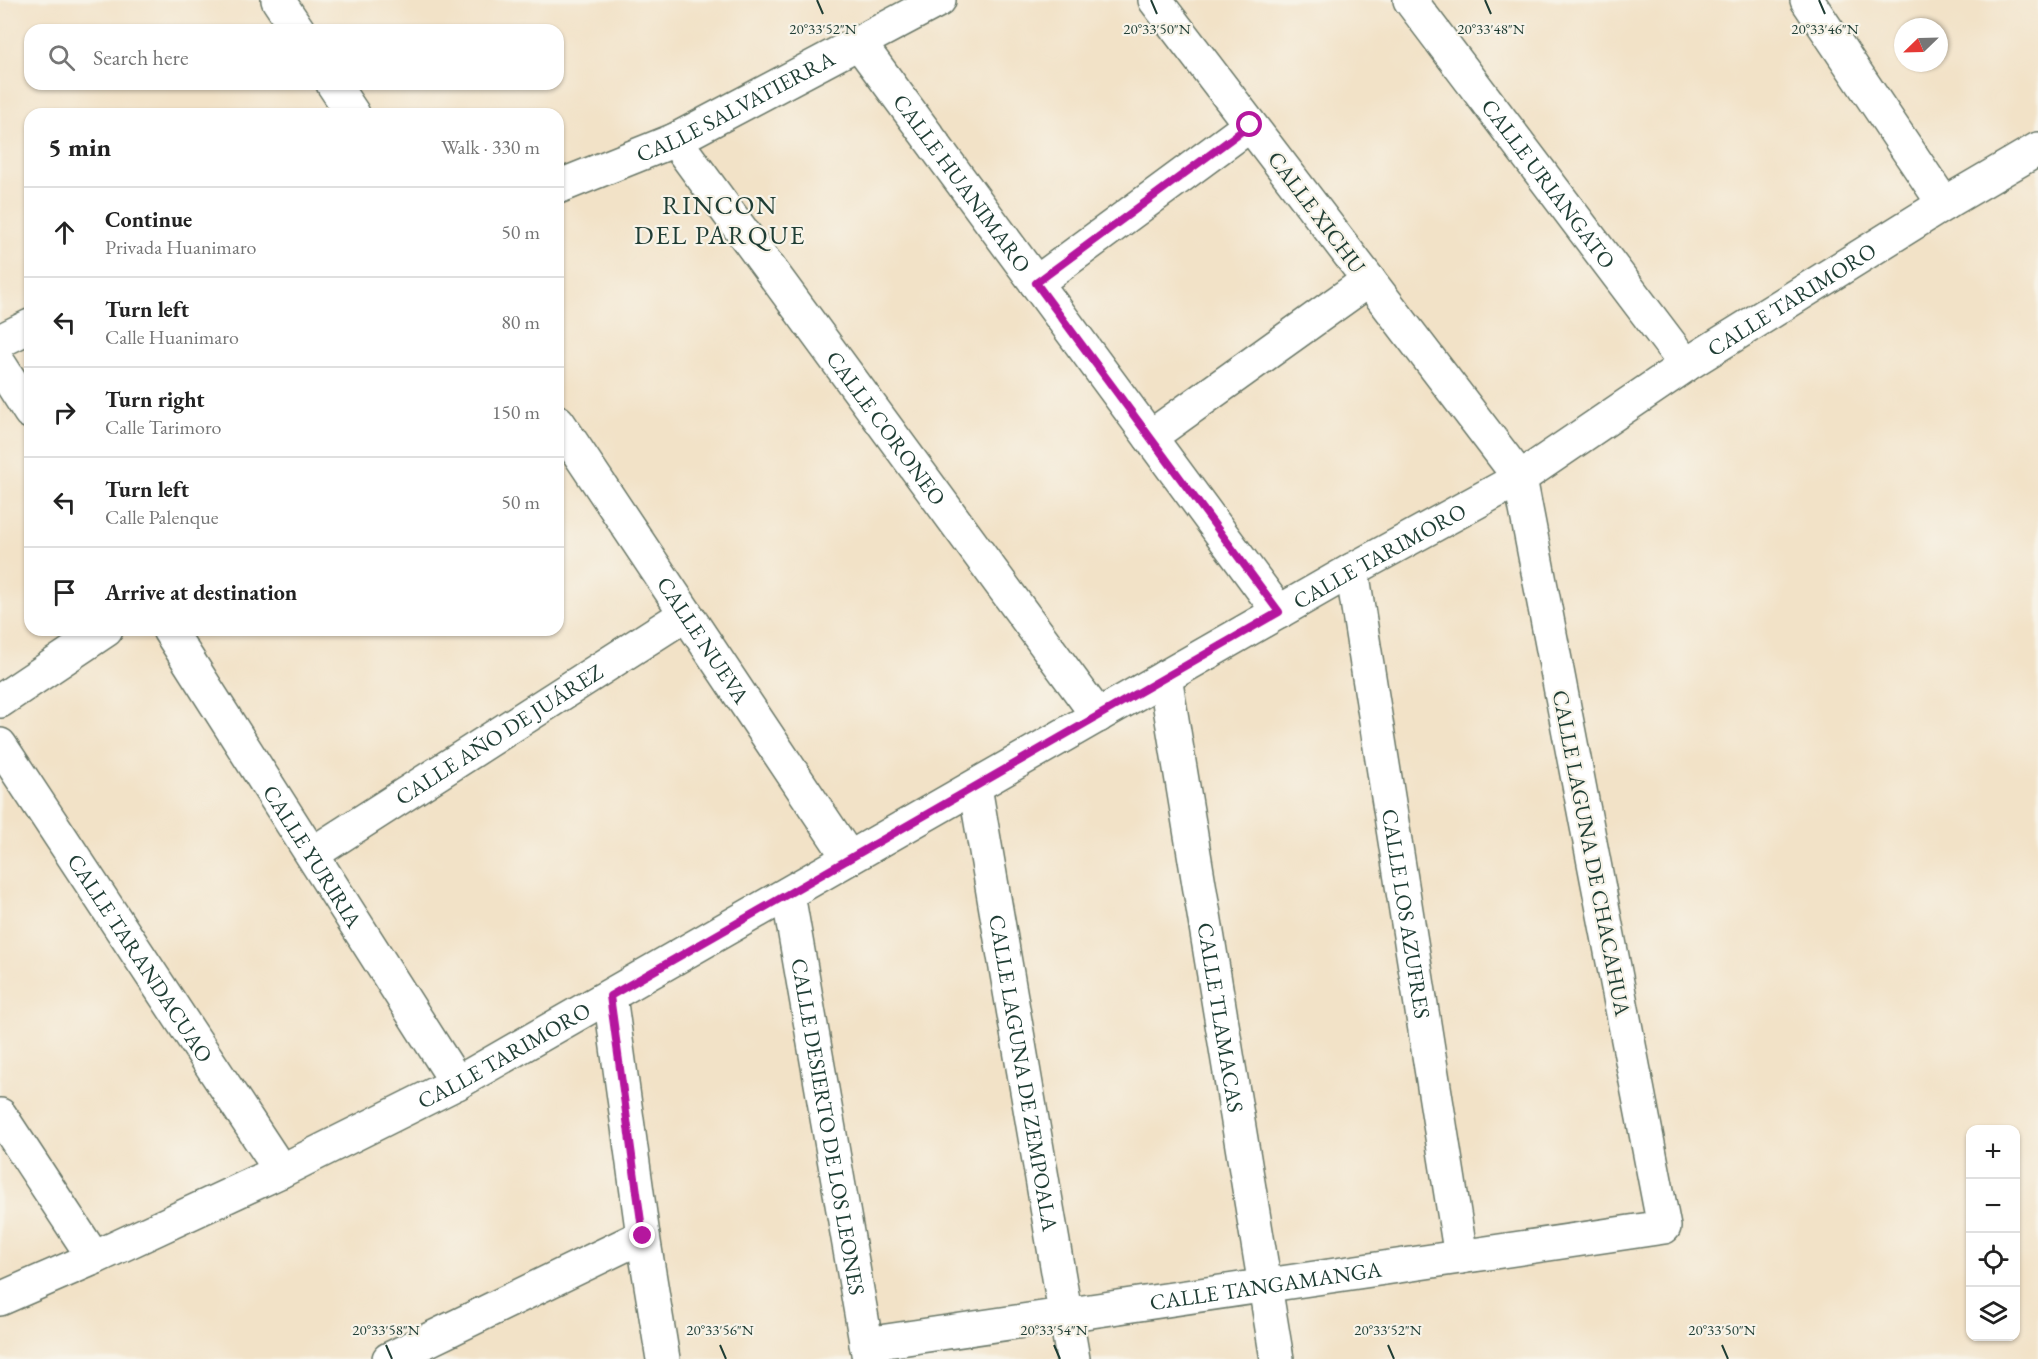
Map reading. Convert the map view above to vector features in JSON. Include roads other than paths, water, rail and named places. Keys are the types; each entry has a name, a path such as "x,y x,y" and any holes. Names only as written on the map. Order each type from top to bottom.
{"street":[{"path":"278,0 293,24"},
{"name":"CALLE SALVATIERRA","path":"564,185 675,140 939,0"},
{"name":"CALLE XICHU","path":"1155,0 1520,478"},
{"name":"CALLE URIANGATO","path":"1410,0 1686,365"},
{"path":"1808,0 1944,204"},
{"name":"CALLE HUANIMARO","path":"859,43 1279,612"},
{"path":"337,90 349,108"},
{"path":"1036,283 1250,125"},
{"name":"CALLE CORONEO","path":"675,140 1098,716"},
{"name":"CALLE TARIMORO","path":"0,1299 281,1171 457,1083 1352,570 1520,478 1686,365 1944,204 2038,149"},
{"name":"CALLE XICHU","path":"1150,437 1370,280"},
{"path":"0,341 24,329"},
{"path":"0,365 24,403"},
{"name":"CALLE NUEVA","path":"564,431 849,858"},
{"name":"CALLE LAGUNA DE CHACAHUA","path":"1520,478 1664,1227"},
{"name":"CALLE LOS AZUFRES","path":"1352,570 1461,1257"},
{"name":"CALLE AÑO DE JUÁREZ","path":"312,854 686,614"},
{"path":"0,701 97,636"},
{"name":"CALLE YURIRIA","path":"173,636 457,1083"},
{"name":"CALLE TLAMACAS","path":"1166,677 1277,1359"},
{"name":"CALLE TARANDACUAO","path":"0,745 281,1171"},
{"name":"CALLE LAGUNA DE ZEMPOALA","path":"975,787 1073,1359"},
{"name":"CALLE DESIERTO DE LOS LEONES","path":"788,894 867,1352"},
{"path":"610,996 643,1236 663,1359"},
{"path":"0,1115 94,1258"},
{"name":"CALLE TANGAMANGA","path":"867,1352 1065,1315 1664,1227"},
{"path":"389,1359 643,1236"}],"district":[{"name":"RINCON DEL PARQUE","path":"720,220"}]}
